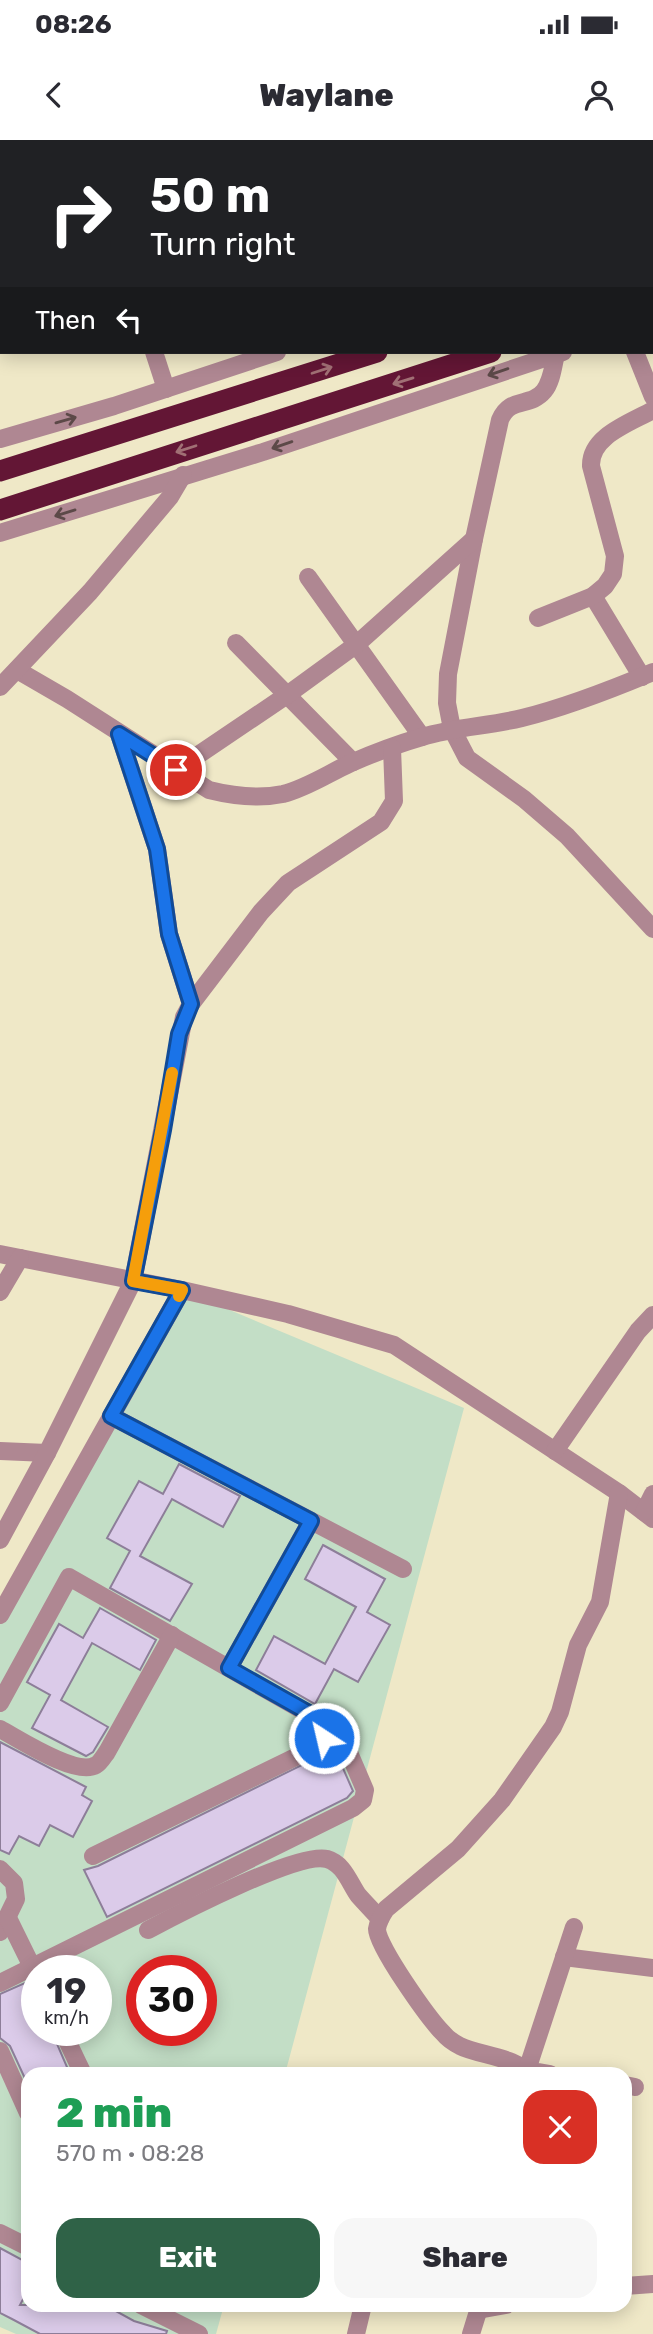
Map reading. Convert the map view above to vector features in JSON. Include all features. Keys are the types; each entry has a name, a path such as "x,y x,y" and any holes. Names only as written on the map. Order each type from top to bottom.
{"highway":[{"path":"0,471 371,354"},
{"path":"0,510 485,354"}],"street":[{"path":"155,354 166,388"},
{"path":"0,439 114,406 271,354"},
{"path":"0,533 263,452 556,354"},
{"path":"559,354 544,391 536,398 510,406 504,411 495,439 447,682 447,703 452,729 467,758 524,799 568,836 653,929"},
{"path":"642,361 653,397"},
{"path":"538,618 593,596 605,586 613,574 615,555 591,466 592,452 598,443 653,410"},
{"path":"0,687 99,582 170,497 183,475"},
{"path":"176,770 357,644 474,539"},
{"path":"308,577 422,737"},
{"path":"17,670 209,790 231,796 283,794 308,785 353,762 422,737 452,729 519,719 581,702 648,674 593,596"},
{"path":"236,643 353,762"},
{"path":"119,734 157,849 169,934 191,1004"},
{"path":"0,1541 133,1281 179,1034 191,1004 261,912 288,883 381,822 394,802 392,748"},
{"path":"0,1254 288,1314 394,1345 619,1493 648,1515 653,1494"},
{"path":"0,1292 20,1258"},
{"path":"0,1615 182,1290"},
{"path":"555,1451 638,1331 653,1315"},
{"path":"111,1416 403,1569"},
{"path":"0,1451 47,1453"},
{"path":"523,2067 474,2052 458,2045 442,2033 381,1944 377,1930 386,1909 467,1839 502,1800 554,1727 578,1645 600,1602 619,1493"},
{"path":"229,1668 311,1521"},
{"path":"0,1703 69,1577 316,1717 324,1726 324,1738 318,1746 93,1856"},
{"path":"0,1729 69,1765 84,1768 96,1765 107,1752 172,1635"},
{"path":"67,1955 354,1808 363,1800 365,1790 347,1748 324,1738"},
{"path":"148,1930 212,1897 315,1858 328,1859 342,1868 358,1895 380,1919"},
{"path":"0,1869 15,1883 16,1899 4,1925 23,1955"},
{"path":"529,2067 574,1927"},
{"path":"564,1956 653,1968"},
{"path":"0,1983 21,1976"},
{"path":"70,2046 80,2067"},
{"path":"0,2051 21,2098"},
{"path":"0,2233 21,2244"},
{"path":"632,2286 653,2284"},
{"path":"155,2312 199,2334"},
{"path":"356,2334 361,2312"},
{"path":"471,2334 478,2312"}],"green space":[{"path":"182,1290 464,1408 287,2067 21,2067 21,2312 222,2312 216,2334 16,2334 0,2327 0,1615"}],"building":[{"path":"179,1464 240,1496 223,1527 172,1499 140,1556 192,1584 170,1621 110,1588 130,1551 107,1538 139,1481 163,1494"},
{"path":"323,1545 385,1579 367,1612 390,1625 358,1682 334,1669 315,1704 256,1670 274,1636 325,1664 356,1607 305,1579"},
{"path":"100,1608 156,1640 140,1670 92,1643 61,1700 108,1727 93,1752 86,1756 32,1728 50,1695 27,1682 59,1624 83,1638"},
{"path":"0,1742 86,1787 82,1795 92,1801 73,1837 50,1825 39,1846 19,1836 9,1854 0,1850"},
{"path":"328,1752 338,1757 353,1791 347,1798 107,1917 84,1870 98,1866"},
{"path":"21,1985 21,2046 58,2046 67,2067 21,2067 21,2070 10,2046 0,2038 0,1994"},
{"path":"0,2248 21,2259 21,2312 118,2312 134,2321 167,2331 166,2334 40,2334 0,2313"}],"slow traffic":[{"path":"172,1073 133,1281 182,1290 179,1296"}],"route":[{"path":"176,770 119,734 157,849 169,934 191,1004 179,1034 133,1281 182,1290 111,1416 311,1521 229,1668 316,1717 324,1726 324,1738"}]}
